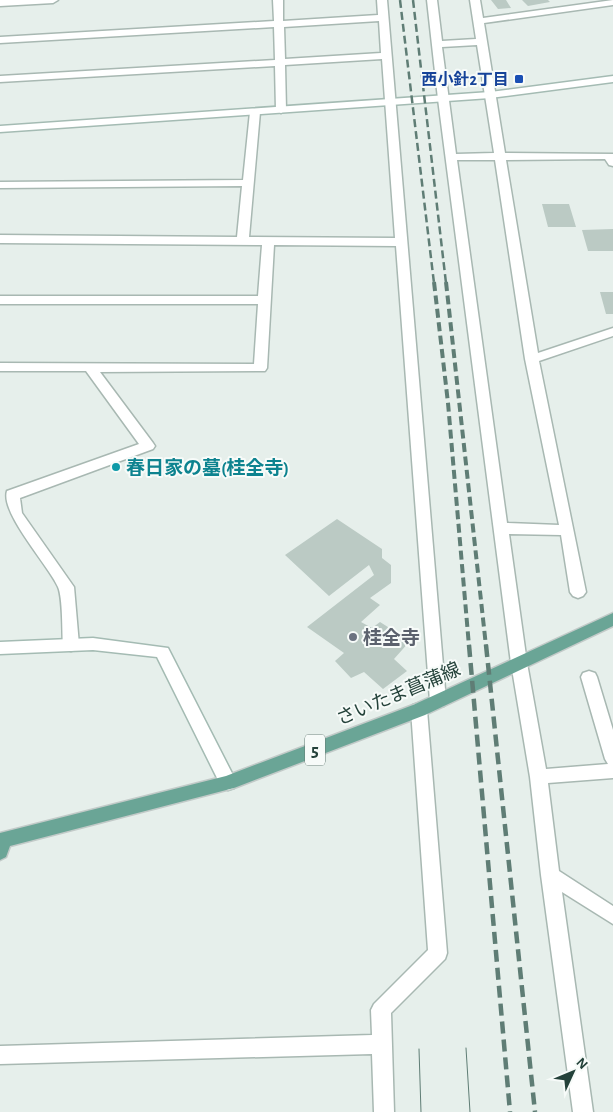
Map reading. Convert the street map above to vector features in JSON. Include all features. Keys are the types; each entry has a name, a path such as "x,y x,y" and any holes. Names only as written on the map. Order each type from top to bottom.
{"main road":[{"name":"さいたま菖蒲線","path":"0,844 228,783 419,710 613,619"}],"street":[{"path":"0,3 53,0"},
{"path":"278,0 282,110"},
{"path":"382,0 438,701"},
{"path":"432,0 450,157 519,663 539,777 550,875 583,1112"},
{"path":"475,0 532,359 578,592"},
{"path":"478,21 613,2"},
{"path":"0,40 383,18"},
{"path":"437,44 482,42"},
{"path":"0,79 386,56"},
{"path":"0,129 443,99 490,95 613,79"},
{"path":"243,241 255,112"},
{"path":"450,157 609,156 613,163"},
{"path":"0,185 248,183"},
{"path":"0,239 401,242"},
{"path":"0,366 260,368 268,241"},
{"path":"0,300 265,300"},
{"path":"532,359 613,332"},
{"path":"72,644 66,586 15,514 12,495 148,446 90,367"},
{"path":"501,528 567,530"},
{"path":"0,648 93,644 162,652 228,783"},
{"path":"589,678 613,759"},
{"path":"384,1112 381,1010 438,953 419,710"},
{"path":"539,777 613,771"},
{"path":"550,875 613,916"},
{"path":"0,1055 382,1044"}],"building":[{"path":"491,0 506,0 511,8 498,9"},
{"path":"522,0 548,0 550,2 528,6"},
{"path":"542,204 569,204 576,227 548,227"},
{"path":"613,229 613,251 588,251 582,230"},
{"path":"600,292 613,292 613,314 606,314"},
{"path":"337,519 382,549 382,558 391,565 391,583 370,598 380,605 361,622 372,628 380,622 410,641 394,659 407,671 383,689 364,672 351,678 335,661 344,653 307,627 374,575 369,565 329,596 285,555"}],"tram line":[{"path":"466,1048 470,1112"},
{"path":"419,1049 421,1112"}],"railway":[{"path":"400,0 434,283"},
{"path":"413,0 446,283"},
{"path":"434,282 448,403 469,646"},
{"path":"446,282 486,646"},
{"path":"469,645 510,1112"},
{"path":"486,645 535,1112"}],"place":[{"name":"西小針2丁目","path":"519,79"},
{"name":"春日家の墓(桂全寺)","path":"116,467"},
{"name":"桂全寺","path":"353,637"}]}
